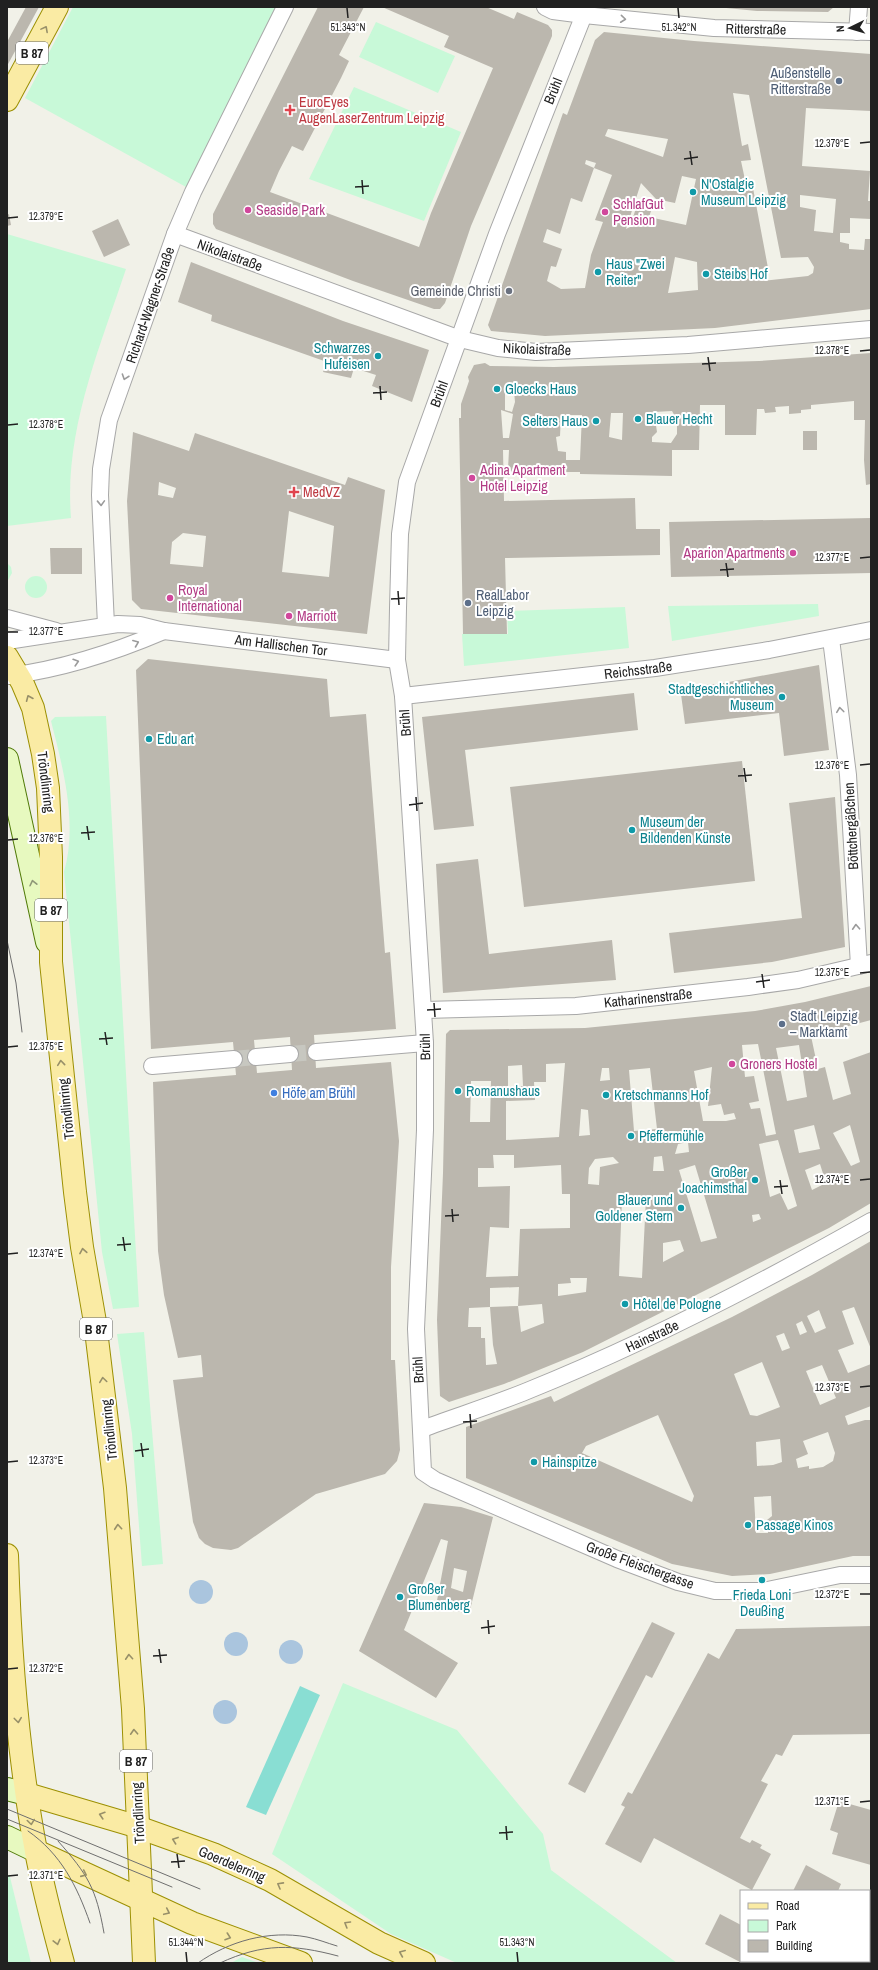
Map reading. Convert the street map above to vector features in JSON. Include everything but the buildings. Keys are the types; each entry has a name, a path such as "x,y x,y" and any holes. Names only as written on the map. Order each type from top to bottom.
{"main road":[{"name":"B 87","path":"7,100 57,7"},
{"name":"Tröndlinring","path":"10,669 30,702 37,723 48,788 51,818 51,962"},
{"name":"Tröndlinring","path":"7,759 51,962 82,1247 95,1322 112,1455 132,1696 142,1900"},
{"path":"7,1555 8,1602 14,1679 17,1792 36,1851 63,1963"},
{"name":"Goerdelerring","path":"17,1792 139,1827 213,1854 270,1880 379,1943 424,1963"},
{"path":"7,1837 192,1924 301,1963"},
{"name":"B 87","path":"142,1900 144,1963"}],"street":[{"name":"Richard-Wagner-Straße","path":"106,626 100,495 101,469 109,420 175,234 193,192 285,7"},
{"name":"Ritterstraße","path":"545,7 553,11 585,11 714,28 814,29 864,32 860,7"},
{"name":"Brühl","path":"423,1472 416,1329 425,1130 426,1043 403,696 397,660 400,534 407,482 521,168 585,11"},
{"name":"Nikolaistraße","path":"175,234 460,339 498,348 536,352 688,345 871,329"},
{"name":"Am Hallischen Tor","path":"7,618 62,633"},
{"name":"Am Hallischen Tor","path":"7,641 106,626 140,625 164,631 397,660"},
{"name":"Reichsstraße","path":"403,696 654,668 831,639 871,630"},
{"name":"Am Hallischen Tor","path":"10,669 45,670 78,662 133,644 164,631"},
{"name":"Böttchergäßchen","path":"831,639 848,775 865,965"},
{"name":"Katharinenstraße","path":"424,1010 576,1006 798,980 865,965"},
{"path":"316,1052 426,1043"},
{"path":"256,1057 290,1054"},
{"path":"152,1066 234,1059"},
{"name":"Hainstraße","path":"422,1429 526,1392 600,1360 730,1298 871,1220"},
{"name":"Große Fleischergasse","path":"423,1472 435,1480 617,1559 678,1582 711,1590 763,1591 840,1575 871,1575"}],"green space":[{"path":"73,7 276,7 186,187 25,98"},
{"path":"376,22 455,56 438,93 359,57"},
{"path":"354,87 461,132 424,221 309,179"},
{"path":"7,234 126,269 95,360 78,422 70,486 71,518 7,526"},
{"path":"7,563 11,567 12,573 7,582"},
{"path":"36,576 44,579 47,587 44,595 36,598 28,595 25,587 28,579"},
{"path":"818,604 819,616 672,641 668,606"},
{"path":"625,607 629,648 464,666 462,634 508,634 507,611"},
{"path":"106,716 139,1307 113,1309 102,1252 64,872 70,834 67,796 51,721 55,717"},
{"path":"144,1332 163,1564 142,1566 132,1434 117,1334"},
{"path":"343,1683 457,1730 543,1834 551,1870 677,1963 457,1963 391,1934 272,1854"},
{"path":"7,1874 10,1877 31,1963 7,1963"},
{"path":"242,1957 259,1963 231,1963"}],"shaded area":[{"path":"201,1580 206,1581 212,1587 212,1597 206,1603 201,1604 196,1603 190,1597 189,1592 190,1587 196,1581"},
{"path":"236,1632 241,1633 247,1639 247,1649 241,1655 236,1656 231,1655 225,1649 224,1644 225,1639 231,1633"},
{"path":"291,1640 296,1641 302,1647 302,1657 296,1663 291,1664 286,1663 280,1657 279,1652 280,1647 286,1641"},
{"path":"300,1686 320,1695 266,1815 246,1807"},
{"path":"225,1700 230,1701 236,1707 236,1717 230,1723 225,1724 220,1723 214,1717 213,1712 214,1707 220,1701"}],"tunnel":[{"path":"290,1054 316,1052"},
{"path":"234,1059 256,1057"}],"tram line":[{"path":"7,940 16,983 22,1032"},
{"path":"7,1809 200,1889"},
{"path":"7,1819 172,1887"},
{"path":"28,1831 40,1840 59,1860 79,1896 90,1923"},
{"path":"58,1841 84,1873 98,1904 104,1933"},
{"path":"198,1963 210,1955 236,1943 264,1936 293,1935 307,1937 337,1946"},
{"path":"220,1963 250,1952 278,1948 307,1949 338,1956"}],"place":[{"name":"Außenstelle Ritterstraße","path":"839,81"},
{"name":"EuroEyes AugenLaserZentrum Leipzig","path":"290,110"},
{"name":"N'Ostalgie Museum Leipzig","path":"693,192"},
{"name":"Seaside Park","path":"248,210"},
{"name":"SchlafGut Pension","path":"605,212"},
{"name":"Haus \"Zwei Reiter\"","path":"598,272"},
{"name":"Steibs Hof","path":"706,274"},
{"name":"Gemeinde Christi","path":"509,291"},
{"name":"Schwarzes Hufeisen","path":"378,356"},
{"name":"Gloecks Haus","path":"497,389"},
{"name":"Blauer Hecht","path":"638,419"},
{"name":"Selters Haus","path":"596,421"},
{"name":"Adina Apartment Hotel Leipzig","path":"472,478"},
{"name":"MedVZ","path":"294,492"},
{"name":"Aparion Apartments","path":"793,553"},
{"name":"Royal International","path":"170,598"},
{"name":"RealLabor Leipzig","path":"468,603"},
{"name":"Marriott","path":"289,616"},
{"name":"Stadtgeschichtliches Museum","path":"782,697"},
{"name":"Edu art","path":"149,739"},
{"name":"Museum der Bildenden Künste","path":"632,830"},
{"name":"Stadt Leipzig – Marktamt","path":"782,1024"},
{"name":"Groners Hostel","path":"732,1064"},
{"name":"Romanushaus","path":"458,1091"},
{"name":"Höfe am Brühl","path":"274,1093"},
{"name":"Kretschmanns Hof","path":"606,1095"},
{"name":"Pfeffermühle","path":"631,1136"},
{"name":"Großer Joachimsthal","path":"755,1180"},
{"name":"Blauer und Goldener Stern","path":"681,1208"},
{"name":"Hôtel de Pologne","path":"625,1304"},
{"name":"Hainspitze","path":"534,1462"},
{"name":"Passage Kinos","path":"748,1525"},
{"name":"Frieda Loni Deußing","path":"762,1580"},
{"name":"Großer Blumenberg","path":"400,1597"}]}
